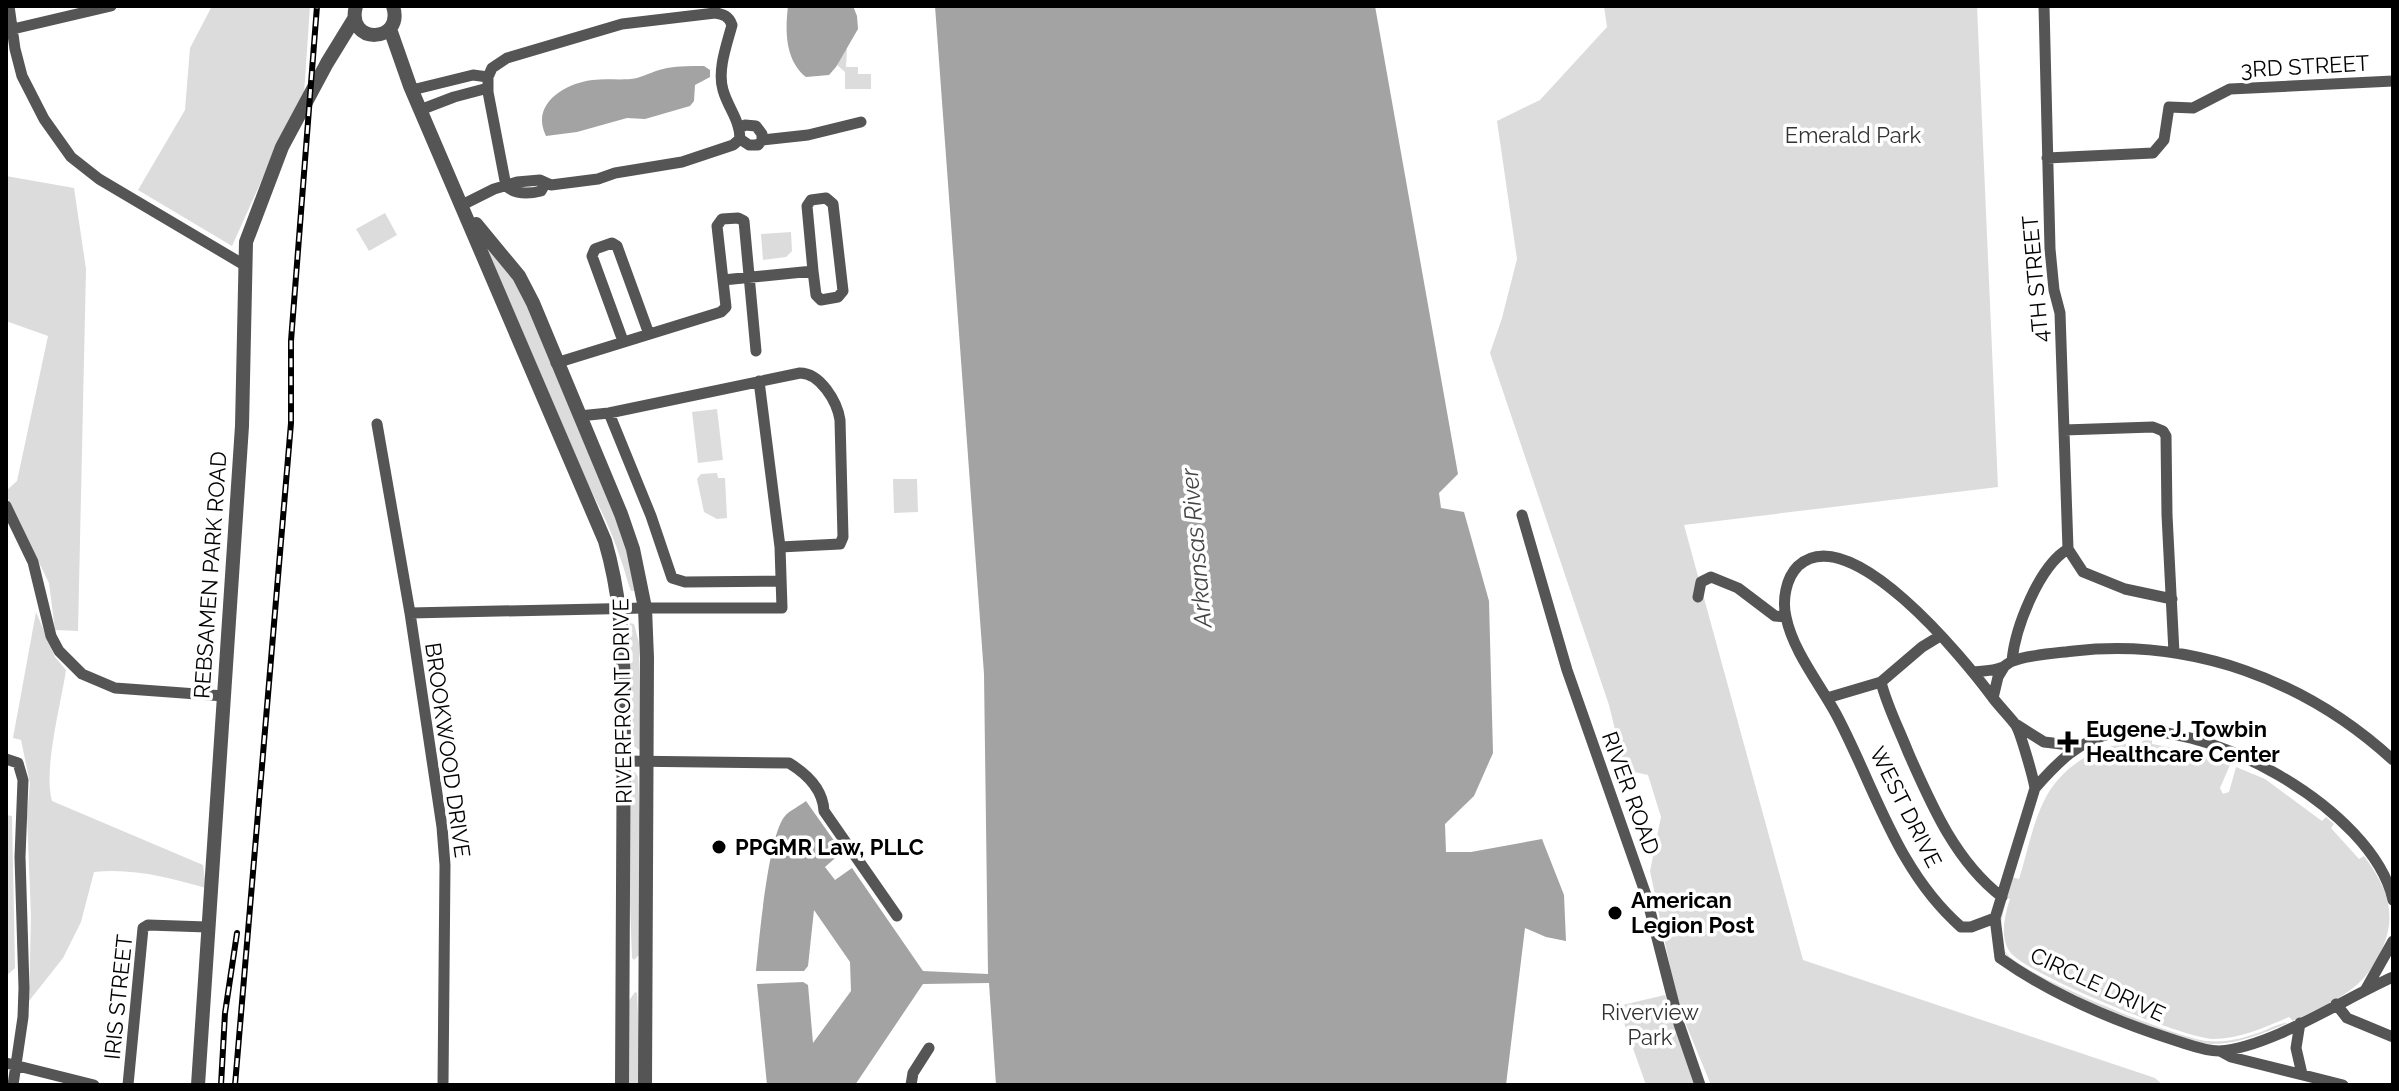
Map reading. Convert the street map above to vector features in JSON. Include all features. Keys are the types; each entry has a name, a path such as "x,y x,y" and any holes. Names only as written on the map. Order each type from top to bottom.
{"street":[{"path":"9,6 22,76 44,119 71,157 99,179 246,266"},
{"path":"13,29 111,6"},
{"path":"390,29 395,19 393,6"},
{"name":"4TH STREET","path":"2044,6 2050,250 2060,313 2068,549"},
{"name":"REBSAMEN PARK ROAD","path":"355,13 357,27 369,35"},
{"name":"REBSAMEN PARK ROAD","path":"198,1085 242,426 246,242 282,147 355,13"},
{"path":"420,110 488,82 500,61 567,38 633,21 715,13 724,14 732,25 722,89 740,134 749,145 758,145 762,140 756,126 745,125 740,134 733,145 682,162 615,173 598,179 545,184 541,191 515,193 506,186 488,82"},
{"name":"REBSAMEN PARK ROAD","path":"317,83 348,43 369,35 383,34 390,29"},
{"name":"RIVERFRONT DRIVE","path":"390,29 420,110 605,541 620,608 623,630 622,1085"},
{"name":"RIVERFRONT DRIVE","path":"369,35 382,44 411,88"},
{"path":"411,88 473,75 488,82"},
{"path":"449,81 454,97"},
{"name":"3RD STREET","path":"2047,158 2153,153 2160,147 2169,107 2193,108 2230,89 2393,81"},
{"path":"762,140 808,135 861,122"},
{"path":"465,210 494,189 506,186"},
{"path":"826,198 833,204 843,291 838,297 821,300 816,295 813,271 807,206 811,200 826,198"},
{"name":"RIVERFRONT DRIVE","path":"465,210 519,276 533,303 633,549 645,608 645,1085"},
{"path":"556,363 721,312 726,307 717,226 722,219 738,218 744,221 756,351"},
{"path":"623,341 592,256 595,249 612,243 617,246 649,334"},
{"path":"723,280 813,271"},
{"path":"579,416 609,413 809,373 838,407 843,537 840,544 780,547"},
{"path":"410,613 782,608 780,547 759,381"},
{"path":"609,413 651,516 672,578 685,582 781,581"},
{"name":"BROOKWOOD DRIVE","path":"377,424 410,613 444,851 443,1085"},
{"path":"2064,430 2153,427 2161,429 2166,436 2174,653"},
{"path":"6,506 33,562 51,636 59,651 82,674 115,688 224,696"},
{"name":"RIVER ROAD","path":"1522,515 1567,670 1646,895 1679,1024 1700,1085"},
{"path":"2078,746 2044,742 2017,725 1993,698 1998,677 2008,664 2030,598 2058,556 2068,549 2079,568 2096,578 2152,597 2172,599"},
{"name":"WEST DRIVE","path":"1993,698 1940,636 1876,577 1849,561 1826,555 1805,560 1791,574 1786,588 1786,617 1796,643 1859,759 1901,853 1932,898 1961,927 1971,927 1995,918"},
{"path":"1698,597 1701,582 1711,577 1738,588 1775,616 1786,617"},
{"path":"1827,698 1881,682 1940,636"},
{"path":"1973,672 2100,649 2174,653 2227,663 2276,681 2329,710 2372,740 2393,760"},
{"path":"1881,682 1935,812 1960,852 2002,897"},
{"path":"2017,725 2035,788"},
{"path":"2035,788 2078,746 2114,733 2168,735 2196,741 2260,764 2310,794 2365,848 2385,876 2393,900"},
{"path":"6,759 18,763 23,780 20,857 24,998 11,1064 13,1085"},
{"path":"623,761 789,763 805,774 821,796 824,811 897,916"},
{"name":"CIRCLE DRIVE","path":"2035,788 1995,918 2000,958 2089,1006 2158,1035 2220,1051"},
{"name":"IRIS STREET","path":"128,1085 143,928 148,925 207,927"},
{"path":"2365,990 2393,941"},
{"path":"2220,1051 2257,1041 2300,1023 2393,977"},
{"path":"2336,1004 2347,1018 2393,1037"},
{"path":"2300,1023 2296,1048 2302,1074"},
{"path":"911,1085 913,1073 929,1048"},
{"path":"2220,1051 2231,1057 2343,1085"},
{"path":"11,1064 94,1085"}],"green space":[{"path":"212,6 310,6 304,94 287,124 232,246 138,190 185,110 190,48"},
{"name":"Emerald Park","path":"1604,6 1977,6 1998,487 1684,525 1803,960 2155,1078 2163,1085 1711,1085 1678,1005 1650,871 1661,817 1648,775 1625,770 1609,705 1490,353 1517,259 1497,121 1540,100 1607,27"},
{"path":"844,49 847,49 846,67 858,67 858,74 871,74 871,89 845,89 845,72 837,65"},
{"path":"6,176 74,188 86,269 78,631 55,630 49,583 6,495 6,491 17,481 48,336 6,321"},
{"path":"385,213 397,235 369,251 356,229"},
{"path":"791,232 792,251 786,257 763,260 761,234"},
{"path":"482,239 509,269 531,308 632,559 634,591 631,591 611,532"},
{"path":"717,409 723,460 698,463 692,412"},
{"path":"717,473 718,478 725,478 727,518 717,519 704,512 697,479 701,474"},
{"path":"893,479 917,479 918,512 894,513"},
{"path":"36,612 55,657 66,670 51,755 52,801 203,865 206,888 137,873 94,872 81,922 63,958 29,1001 31,916 27,816 30,783 21,740 13,738"},
{"path":"630,623 634,624 639,643 639,750 634,746 628,639"},
{"path":"2143,736 2152,737 2152,744 2189,751 2230,765 2220,788 2223,794 2229,792 2236,767 2265,779 2322,821 2326,817 2334,824 2331,828 2359,859 2364,856 2380,881 2389,918 2384,945 2357,985 2293,1021 2289,1017 2243,1035 2213,1039 2171,1028 2073,989 2044,975 2010,952 2004,933 2010,899 2005,897 2011,877 2019,879 2036,820 2051,788 2072,766 2085,758 2113,746 2142,744"},
{"path":"635,772 638,777 643,882 641,953 634,960 629,878 630,774"},
{"path":"6,815 12,816 15,968 6,976"},
{"path":"2004,900 2001,935 2007,954 2041,976 2102,1005 2166,1030 2207,1041 2241,1038 2288,1023 2261,1034 2222,1044 2192,1041 2139,1024 2053,984 2010,960 2002,946 1999,931"},
{"path":"635,992 641,1085 629,1085 628,1002"},
{"name":"Riverview Park","path":"1665,995 1695,1085 1646,1085 1618,1006"}],"water":[{"path":"788,6 853,6 858,29 829,75 806,77 794,62 787,35"},
{"name":"Arkansas River","path":"935,6 1375,6 1458,474 1439,493 1441,508 1464,512 1489,601 1493,753 1474,796 1445,824 1446,852 1471,852 1542,839 1564,895 1566,941 1525,928 1506,1085 996,1085 989,983 923,984 855,1085 767,1085 757,984 803,982 808,985 813,1043 851,991 850,962 814,910 808,966 804,971 756,971 765,890 779,827 785,816 806,801 842,852 825,867 835,880 852,868 923,971 988,974 984,674"},
{"path":"704,66 710,70 710,77 695,85 694,101 690,106 645,119 627,118 577,132 546,136 542,125 546,105 572,86 593,80 637,78 667,68"}],"railway":[{"path":"235,1085 291,423 291,341 317,6"},
{"path":"221,1085 225,1013 237,933"}],"place":[{"name":"Eugene J. Towbin Healthcare Center","path":"2068,742"},
{"name":"PPGMR Law, PLLC","path":"719,847"},
{"name":"American Legion Post","path":"1615,913"}]}
